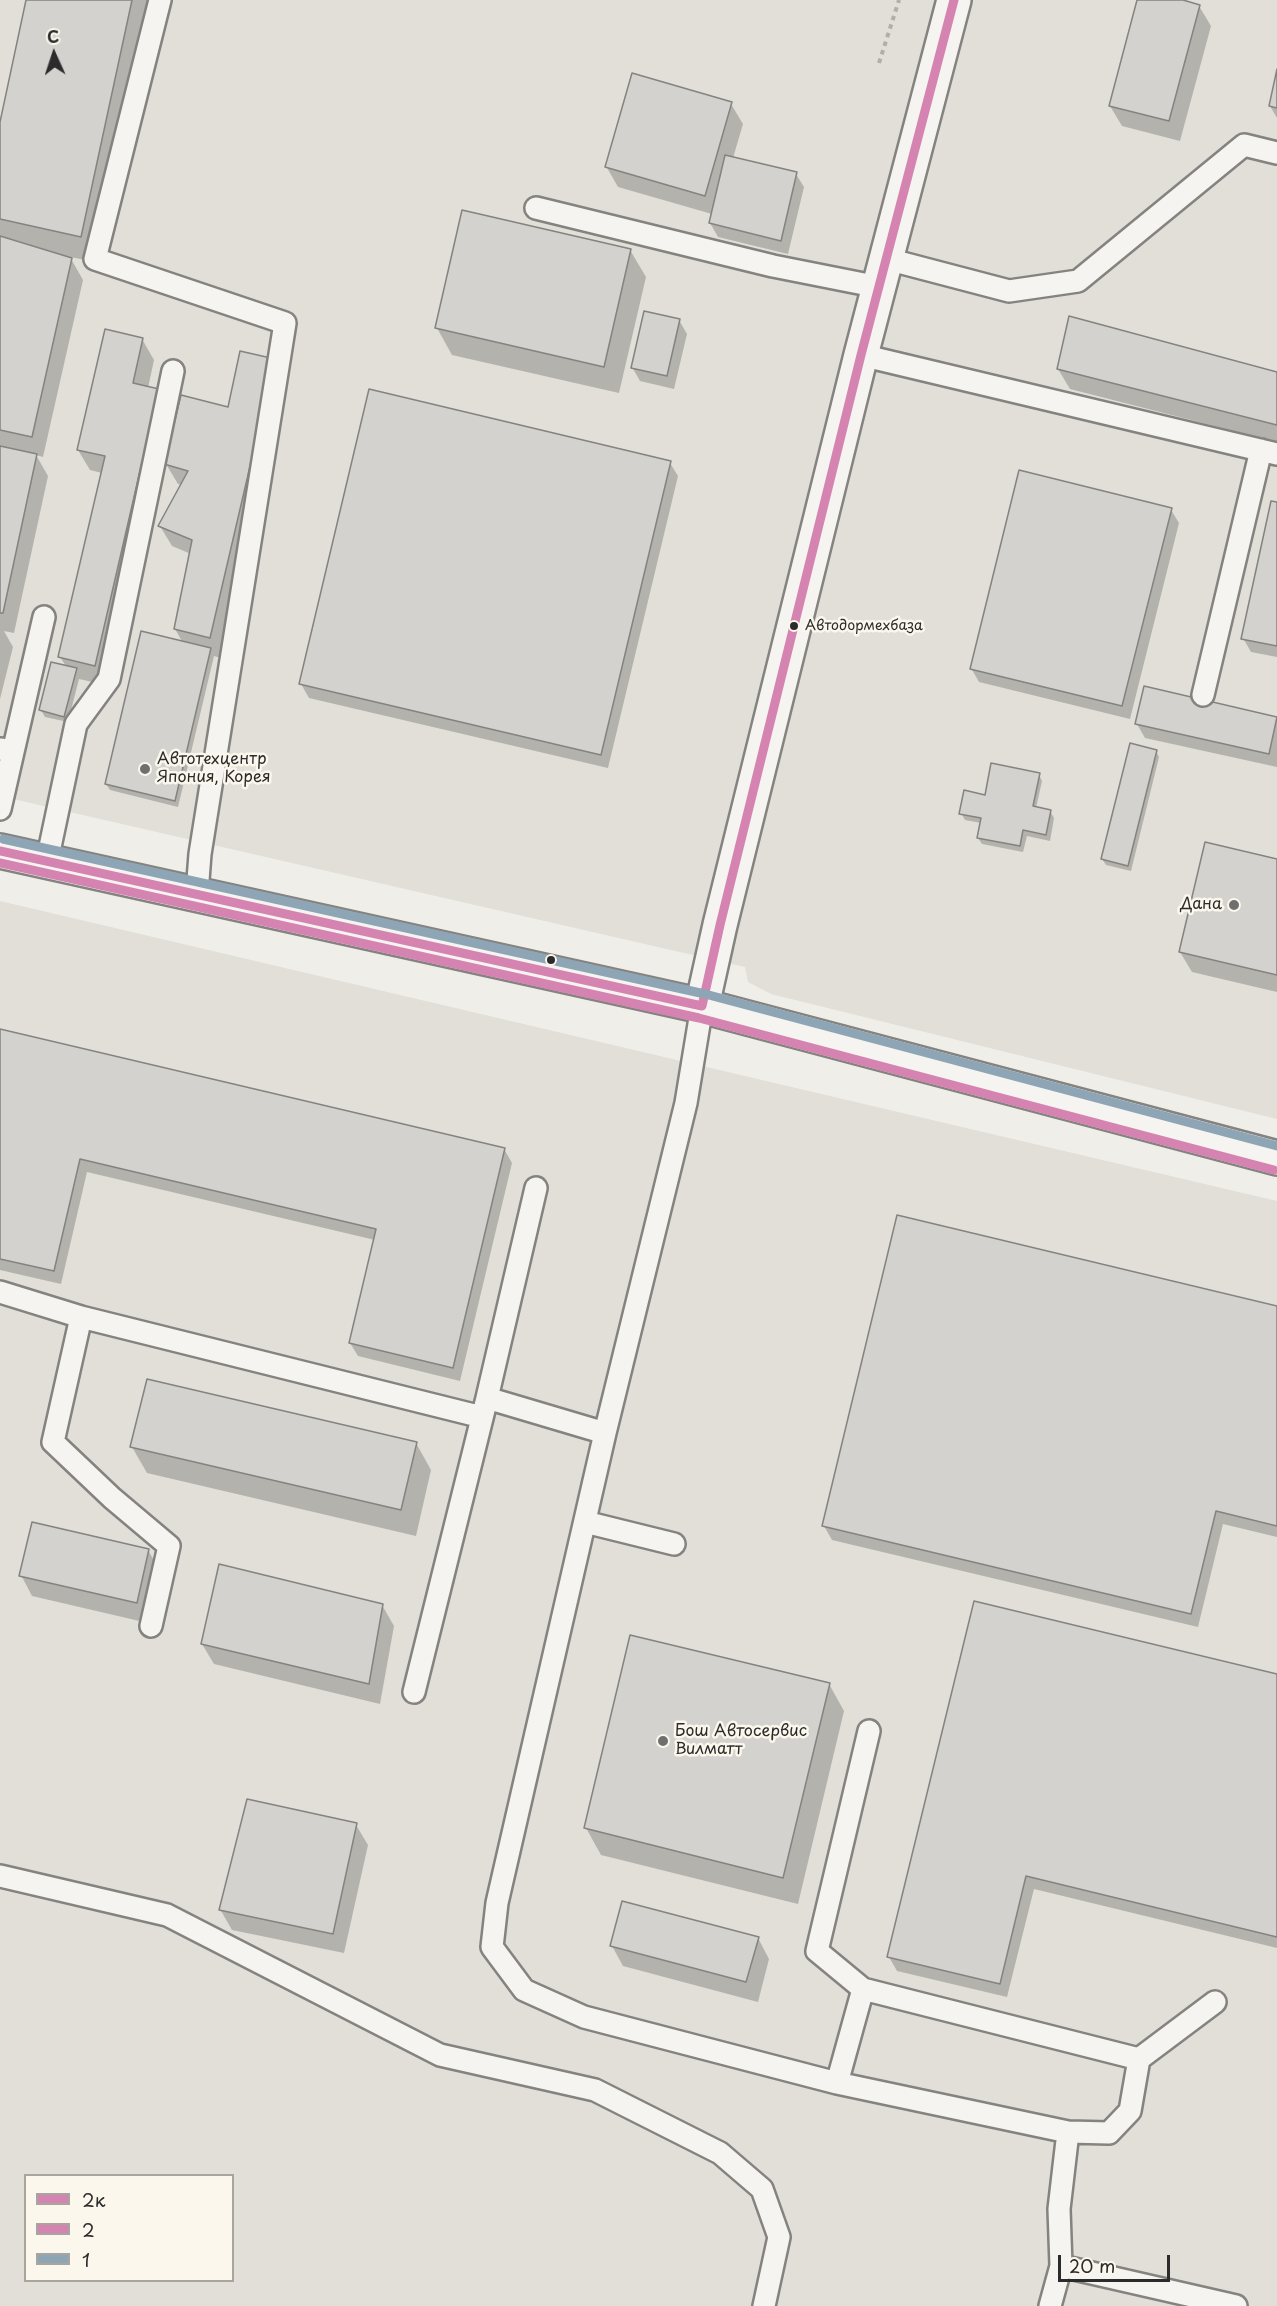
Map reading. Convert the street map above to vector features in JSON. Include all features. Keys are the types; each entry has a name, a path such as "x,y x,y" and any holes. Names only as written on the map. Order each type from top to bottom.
{"main road":[{"path":"702,1006 861,356 954,0"},
{"path":"0,851 702,1006 1277,1158"}],"lane":[{"path":"160,0 95,259 285,323 200,854 197,893"},
{"path":"536,208 773,266 883,273 1009,291 1078,281 1244,145 1277,153"},
{"path":"861,356 1269,452 1203,695"},
{"path":"47,861 76,724 108,679 174,371"},
{"path":"0,809 6,750 44,617"},
{"path":"702,1006 687,1103 605,1433 497,1902 492,1947 524,1990 585,2017 837,2083 1068,2132 1109,2133 1130,2111 1139,2059 1215,2002"},
{"path":"414,1692 536,1188"},
{"path":"0,1292 81,1317 605,1433"},
{"path":"81,1317 53,1442 112,1498 169,1546 151,1626"},
{"path":"585,1522 674,1544"},
{"path":"869,1731 817,1952 863,1989 1139,2059"},
{"path":"0,1876 167,1915 440,2055 595,2090 720,2153 762,2189 779,2236 764,2306"},
{"path":"837,2083 863,1989"},
{"path":"1050,2306 1061,2266 1059,2209 1068,2132"},
{"path":"1061,2266 1236,2306"}],"path":[{"path":"879,63 899,0"}],"shaded area":[{"path":"0,0 1277,0 1277,1119 771,994 748,982 745,967 0,796"},
{"path":"0,901 1277,1201 1277,2306 0,2306"}],"building":[{"path":"26,0 132,0 81,237 0,219 0,122"},
{"path":"1137,0 1183,0 1200,5 1169,121 1109,106"},
{"path":"1277,69 1277,108 1269,106"},
{"path":"632,73 732,102 705,196 605,167"},
{"path":"725,155 797,172 781,241 709,223"},
{"path":"462,210 631,249 604,367 435,328"},
{"path":"0,236 72,258 32,437 0,430"},
{"path":"644,311 680,319 667,376 631,368"},
{"path":"1069,316 1277,372 1277,425 1057,369"},
{"path":"105,329 143,338 133,383 159,389 95,666 58,657 105,456 77,450"},
{"path":"240,351 275,359 210,638 174,629 192,540 158,526 188,471 164,464 181,395 228,407"},
{"path":"369,389 671,461 601,755 299,684"},
{"path":"0,446 37,454 3,613 0,613"},
{"path":"1019,470 1172,508 1122,706 970,669"},
{"path":"1271,501 1277,502 1277,646 1241,639"},
{"path":"141,631 211,648 175,801 105,784"},
{"path":"51,662 77,668 64,717 39,710"},
{"path":"1144,686 1277,717 1269,754 1135,724"},
{"path":"1130,743 1157,750 1128,866 1101,859"},
{"path":"991,763 1040,773 1033,806 1051,810 1046,835 1023,830 1020,846 977,838 981,818 959,814 964,790 985,795"},
{"name":"Дана","path":"1205,842 1277,859 1277,975 1179,952"},
{"path":"0,1029 505,1148 453,1368 349,1343 376,1229 80,1159 54,1271 0,1259"},
{"path":"897,1215 1277,1306 1277,1526 1216,1511 1191,1614 822,1526"},
{"path":"147,1379 417,1442 401,1510 130,1447"},
{"path":"32,1522 149,1549 137,1603 19,1576"},
{"path":"219,1564 383,1604 369,1684 201,1644"},
{"path":"974,1601 1277,1674 1277,1937 1026,1876 1000,1984 887,1957"},
{"path":"630,1635 830,1683 783,1878 584,1828"},
{"path":"247,1799 357,1823 333,1934 219,1910"},
{"path":"622,1901 759,1937 746,1982 610,1946"}],"transit line":[{"name":"2к","path":"702,1006 861,355 954,0"},
{"name":"1","path":"3,839 705,994 1277,1146"},
{"name":"2к","path":"0,851 702,1006"},
{"name":"2","path":"0,863 699,1018 1274,1170"}],"place":[{"name":"Автодормехбаза","path":"794,626"},
{"name":"Автотехцентр Япония, Корея","path":"145,769"},
{"name":"Дана","path":"1234,905"},
{"name":"Бош Автосервис Вилматт","path":"663,1741"}]}
